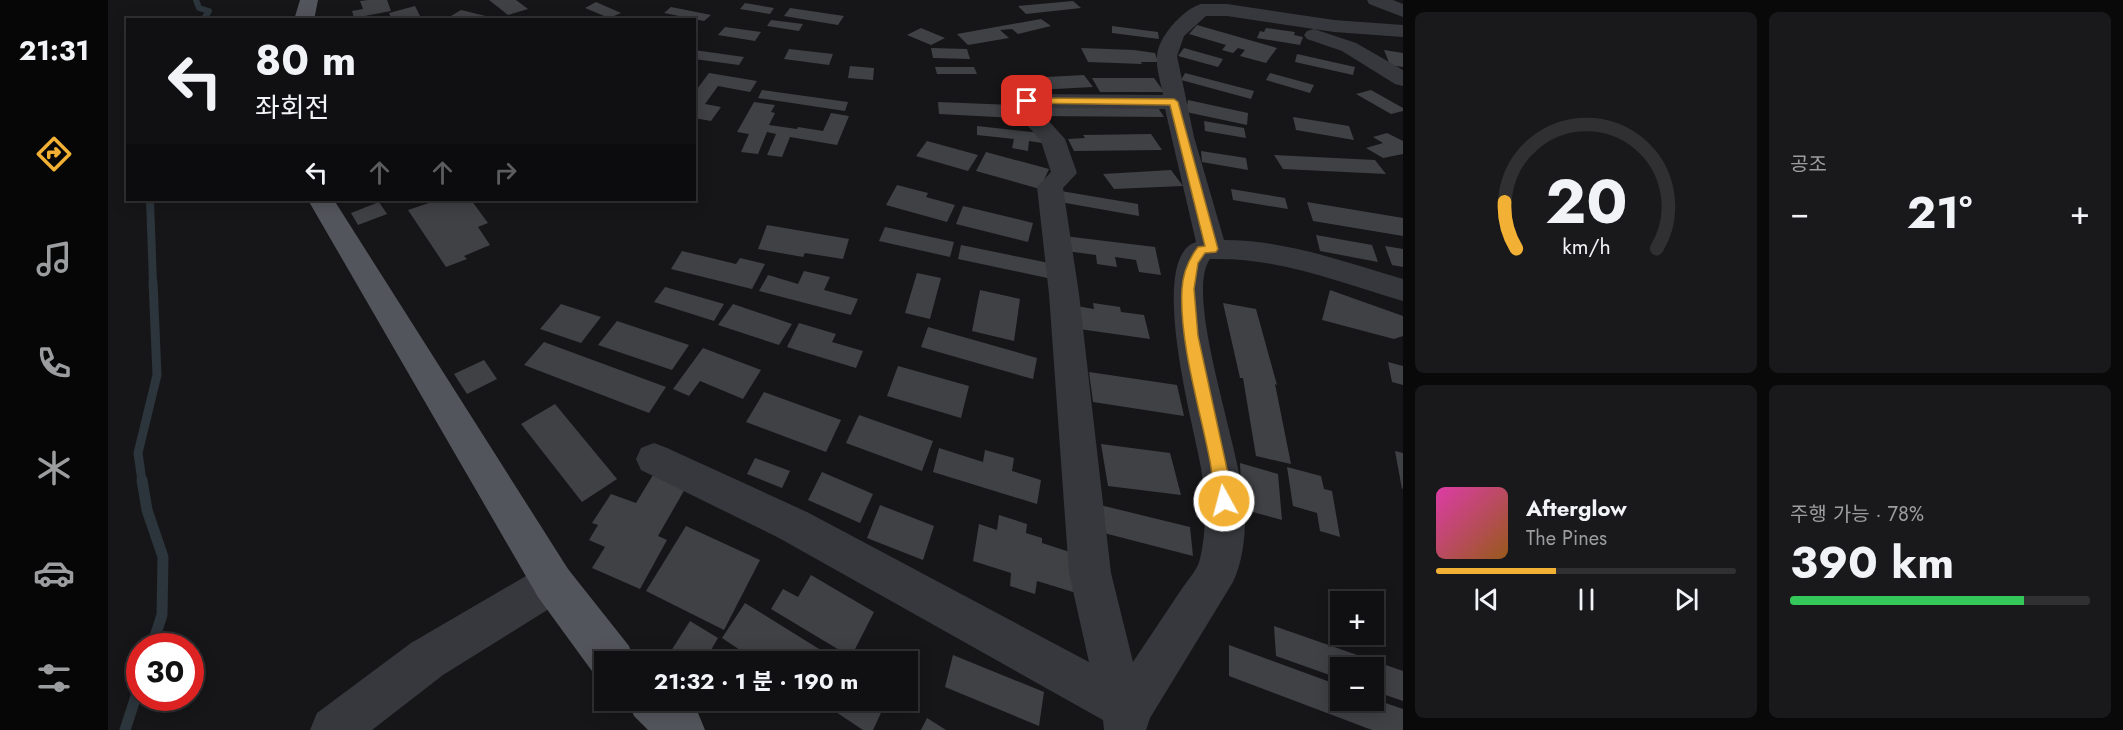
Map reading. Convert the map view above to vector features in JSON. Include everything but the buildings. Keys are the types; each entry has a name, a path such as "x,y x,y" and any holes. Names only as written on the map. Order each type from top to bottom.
{"main road":[{"path":"304,18 309,0"},
{"path":"322,201 553,583 605,651"},
{"path":"661,711 681,730"}],"street":[{"path":"1376,0 1403,11"},
{"path":"1212,249 1174,102 1167,56 1175,34 1201,10 1227,10 1334,26 1403,31"},
{"path":"1256,14 1349,47 1403,79"},
{"path":"1126,719 1107,652 1090,573 1064,294 1050,187 1064,173 1053,139 1024,108 1027,101 1174,102"},
{"path":"1126,719 1219,568 1226,518 1220,469 1191,336 1188,289 1192,263 1202,250 1225,248 1264,253 1338,270 1403,290"},
{"path":"654,459 793,525 1126,719"},
{"path":"334,730 427,659 553,583"}],"waterway":[{"path":"196,0 199,8 209,11 204,18"},
{"path":"150,201 153,283"},
{"path":"142,481 138,453 157,375 153,282"},
{"path":"142,480 147,510 163,557 162,615 156,633"},
{"path":"125,730 131,711"}],"route":[{"path":"1027,101 1174,102 1212,249 1202,250 1192,263 1188,289 1191,336 1220,469 1224,501"}]}
